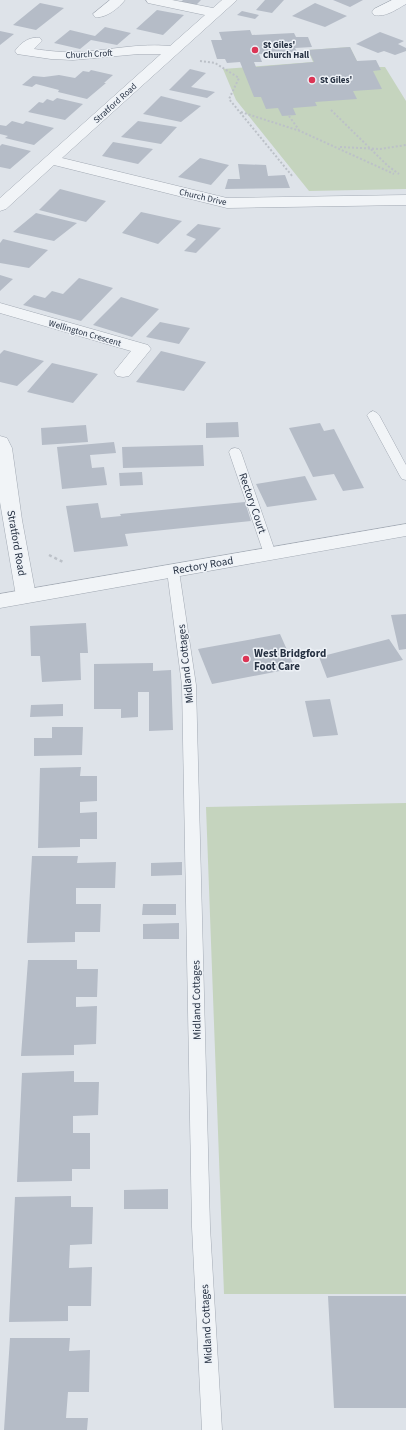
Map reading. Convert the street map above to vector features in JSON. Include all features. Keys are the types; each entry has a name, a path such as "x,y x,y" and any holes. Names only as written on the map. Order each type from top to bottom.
{"street":[{"path":"100,14 118,0"},
{"path":"152,0 216,13"},
{"name":"Stratford Road","path":"0,206 230,0"},
{"path":"379,12 403,0"},
{"name":"Church Croft","path":"35,41 22,51 48,56 79,56 159,49 169,54"},
{"name":"Church Drive","path":"51,160 227,203 406,200"},
{"name":"Wellington Crescent","path":"0,308 142,349 123,372"},
{"name":"Stratford Road","path":"0,442 3,448 12,520 26,596"},
{"name":"Rectory Road","path":"0,601 406,530"}],"lane":[{"path":"373,415 406,476"},
{"name":"Rectory Court","path":"235,452 270,554"},
{"name":"Midland Cottages","path":"173,571 189,685 201,1227 212,1430"}],"path":[{"path":"169,54 179,58 215,64 239,78 229,99 241,111 314,202"},
{"path":"241,111 267,118 300,131 399,176 331,110"},
{"path":"289,116 300,131"},
{"path":"337,147 370,149 406,145"}],"green space":[{"path":"350,47 357,61 379,67 385,67 406,101 406,189 309,191 236,100 223,69 313,62 308,50"},
{"path":"406,803 406,1294 224,1294 206,807"}],"building":[{"path":"183,0 201,0 195,6 180,3"},
{"path":"265,0 284,0 272,13 256,10"},
{"path":"333,0 363,0 350,7"},
{"path":"40,3 64,8 36,30 13,25"},
{"path":"315,3 347,16 325,27 292,16"},
{"path":"157,10 184,15 163,35 136,29"},
{"path":"242,11 259,15 255,19 237,15"},
{"path":"105,27 131,33 117,45 91,40 80,49 54,43 70,30 95,36"},
{"name":"St Giles'","path":"250,30 252,35 294,33 296,37 308,37 312,47 295,48 297,52 259,54 262,62 254,62 256,67 314,62 308,50 350,47 357,61 376,60 381,70 373,71 382,89 353,91 357,99 315,102 317,106 293,108 296,115 282,116 278,108 266,109 261,97 254,97 240,62 227,63 225,59 217,59 211,40 222,40 219,32"},
{"path":"0,31 14,34 0,45"},
{"path":"380,32 404,41 398,44 406,48 406,51 395,55 384,51 378,53 356,44"},
{"path":"190,69 206,73 191,87 215,92 207,98 169,90"},
{"path":"91,70 113,75 87,99 58,92 59,90 36,84 32,87 22,85 33,76 44,77 59,75 75,78 83,71 89,72"},
{"path":"161,96 201,106 181,122 143,114"},
{"path":"57,98 83,104 65,120 28,112 39,102 43,103 47,99 53,101"},
{"path":"12,121 23,124 26,121 54,128 34,145 5,138 8,136 0,134 0,125 6,126"},
{"path":"138,121 177,127 161,144 121,137"},
{"path":"113,142 153,149 138,164 102,156"},
{"path":"2,144 31,151 10,169 0,167 0,146"},
{"path":"200,158 229,165 211,185 178,177"},
{"path":"238,164 266,165 268,176 285,175 290,188 225,189 228,179 240,179"},
{"path":"60,189 106,201 86,222 39,210"},
{"path":"141,212 182,221 158,244 122,233"},
{"path":"36,213 77,223 54,241 13,232"},
{"path":"198,224 221,228 196,253 184,251 196,239 186,235"},
{"path":"3,239 48,250 29,268 0,263 0,243"},
{"path":"0,275 13,279 0,291"},
{"path":"79,278 113,288 81,321 23,305 34,295 45,298 52,291 63,294"},
{"path":"121,297 159,309 132,337 93,325"},
{"path":"160,322 190,328 179,344 146,337"},
{"path":"4,350 44,361 17,386 0,382 0,354"},
{"path":"161,351 206,362 184,391 136,382"},
{"path":"52,363 98,374 73,403 27,392"},
{"path":"238,422 239,437 206,438 206,423"},
{"path":"320,423 324,431 334,429 364,488 343,491 334,474 313,477 289,428"},
{"path":"86,425 88,442 42,445 41,428"},
{"path":"114,442 116,453 90,455 92,468 104,467 107,485 62,489 57,447"},
{"path":"203,445 204,466 123,468 122,447"},
{"path":"142,472 143,485 120,486 119,473"},
{"path":"305,476 317,500 267,507 256,484"},
{"path":"245,502 251,521 125,534 128,546 74,552 66,506 98,503 101,518 121,516 120,514"},
{"path":"406,614 406,649 399,650 391,615"},
{"path":"86,623 88,653 80,653 81,680 42,682 40,656 31,656 30,626"},
{"name":"West Bridgford Foot Care","path":"280,634 295,668 212,684 198,649"},
{"path":"389,639 403,660 327,678 319,657"},
{"path":"153,663 153,671 171,670 173,730 149,731 149,692 138,692 138,717 121,718 121,709 94,709 94,664"},
{"path":"330,699 338,735 313,737 305,701"},
{"path":"63,704 63,716 30,717 31,705"},
{"path":"52,727 83,727 82,755 34,756 34,738 52,738"},
{"path":"81,767 80,776 97,776 97,801 80,802 80,813 97,812 97,839 80,839 80,847 38,848 40,768"},
{"path":"32,856 78,856 77,863 116,862 115,888 76,888 76,904 101,904 100,932 75,932 75,942 27,943"},
{"path":"182,862 182,875 151,876 151,863"},
{"path":"143,904 176,904 176,915 142,915"},
{"path":"179,923 179,939 143,939 143,924"},
{"path":"28,960 77,960 77,969 98,969 97,997 76,997 76,1007 97,1006 96,1044 74,1045 74,1055 21,1056"},
{"path":"74,1071 74,1082 99,1082 98,1115 73,1116 73,1133 90,1133 90,1169 72,1169 72,1181 17,1182 22,1073"},
{"path":"168,1189 168,1209 124,1209 124,1190"},
{"path":"71,1196 71,1207 93,1207 92,1244 70,1245 69,1268 92,1267 91,1306 68,1306 68,1321 9,1322 15,1197"},
{"path":"328,1296 406,1296 406,1408 334,1408"},
{"path":"10,1338 70,1338 69,1351 90,1350 89,1392 68,1392 66,1418 88,1418 87,1430 4,1430"}],"place":[{"name":"St Giles' Church Hall","path":"255,50"},
{"name":"St Giles'","path":"312,80"},
{"name":"West Bridgford Foot Care","path":"246,659"}]}
